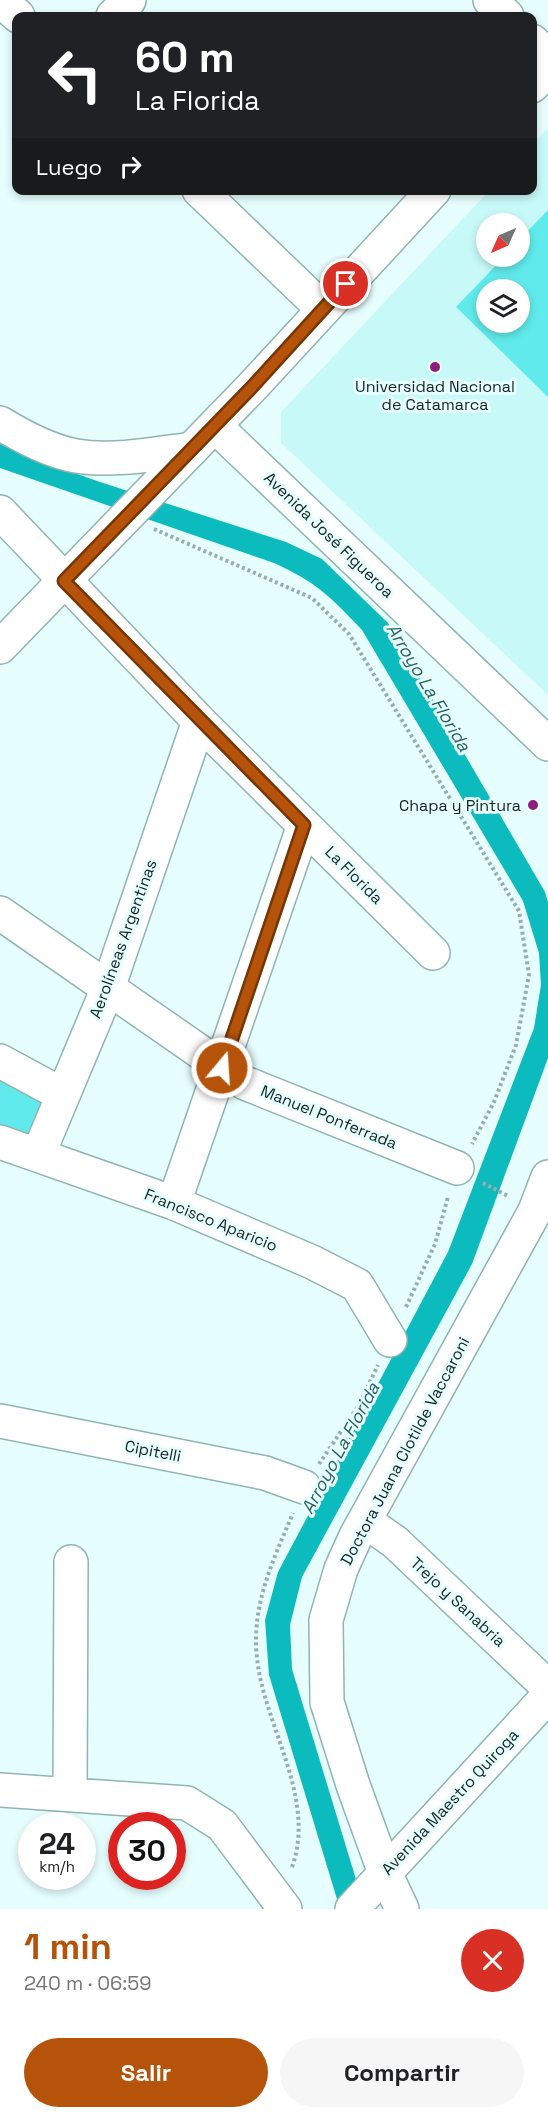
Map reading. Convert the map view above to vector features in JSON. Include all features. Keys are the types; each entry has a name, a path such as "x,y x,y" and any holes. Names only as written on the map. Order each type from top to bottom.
{"street":[{"path":"0,0 14,12"},
{"path":"117,12 129,0"},
{"path":"490,0 503,12"},
{"path":"537,46 548,56"},
{"path":"537,81 548,69"},
{"path":"204,195 322,309"},
{"path":"0,647 215,426 429,195"},
{"path":"0,423 28,440 76,456 127,457 192,449"},
{"name":"Avenida José Figueroa","path":"215,426 548,744"},
{"name":"La Florida","path":"0,512 199,721 433,953"},
{"name":"Aerolíneas Argentinas","path":"38,1155 108,988 199,721"},
{"path":"174,1203 304,825"},
{"name":"Manuel Ponferrada","path":"0,913 245,1083 457,1168"},
{"path":"0,1061 63,1095"},
{"name":"Francisco Aparicio","path":"0,1142 174,1203 312,1262 357,1285 390,1340"},
{"name":"Doctora Juana Clotilde Vaccaroni","path":"402,1909 369,1891 352,1785 327,1702 326,1620 341,1569 365,1521 542,1218 548,1177"},
{"name":"Cipitelli","path":"0,1421 265,1473 304,1487"},
{"name":"Trejo y Sanabria","path":"365,1521 395,1542 548,1687"},
{"path":"70,1794 71,1562"},
{"name":"Avenida Maestro Quiroga","path":"369,1891 548,1696"},
{"path":"0,1790 187,1803 222,1825 285,1909"}],"path":[{"path":"457,1168 542,1218"}],"shaded area":[{"name":"Universidad Nacional de Catamarca","path":"548,128 548,695 281,443 281,412 485,195 537,195 537,140"},
{"path":"548,210 548,397 483,333 530,333 530,279 483,279 494,267 530,267 530,229"},
{"path":"476,286 476,327 456,307"},
{"path":"0,444 29,457 100,482 286,542 322,559 388,623 545,892 548,902 548,1058 472,1264 302,1577 290,1625 292,1669 365,1909 340,1909 269,1675 265,1620 278,1572 448,1252 534,1028 541,985 539,953 523,901 362,630 332,599 301,577 274,563 0,468"},
{"path":"0,1075 42,1100 31,1132 26,1138 0,1133"}],"place":[{"name":"Universidad Nacional de Catamarca","path":"435,367"},
{"name":"Chapa y Pintura","path":"533,805"}],"route":[{"path":"222,1068 304,825 199,721 64,581 252,387 346,284"}],"water label":[{"name":"Arroyo La Florida","path":"429,687"},
{"name":"Arroyo La Florida","path":"340,1448"}]}
